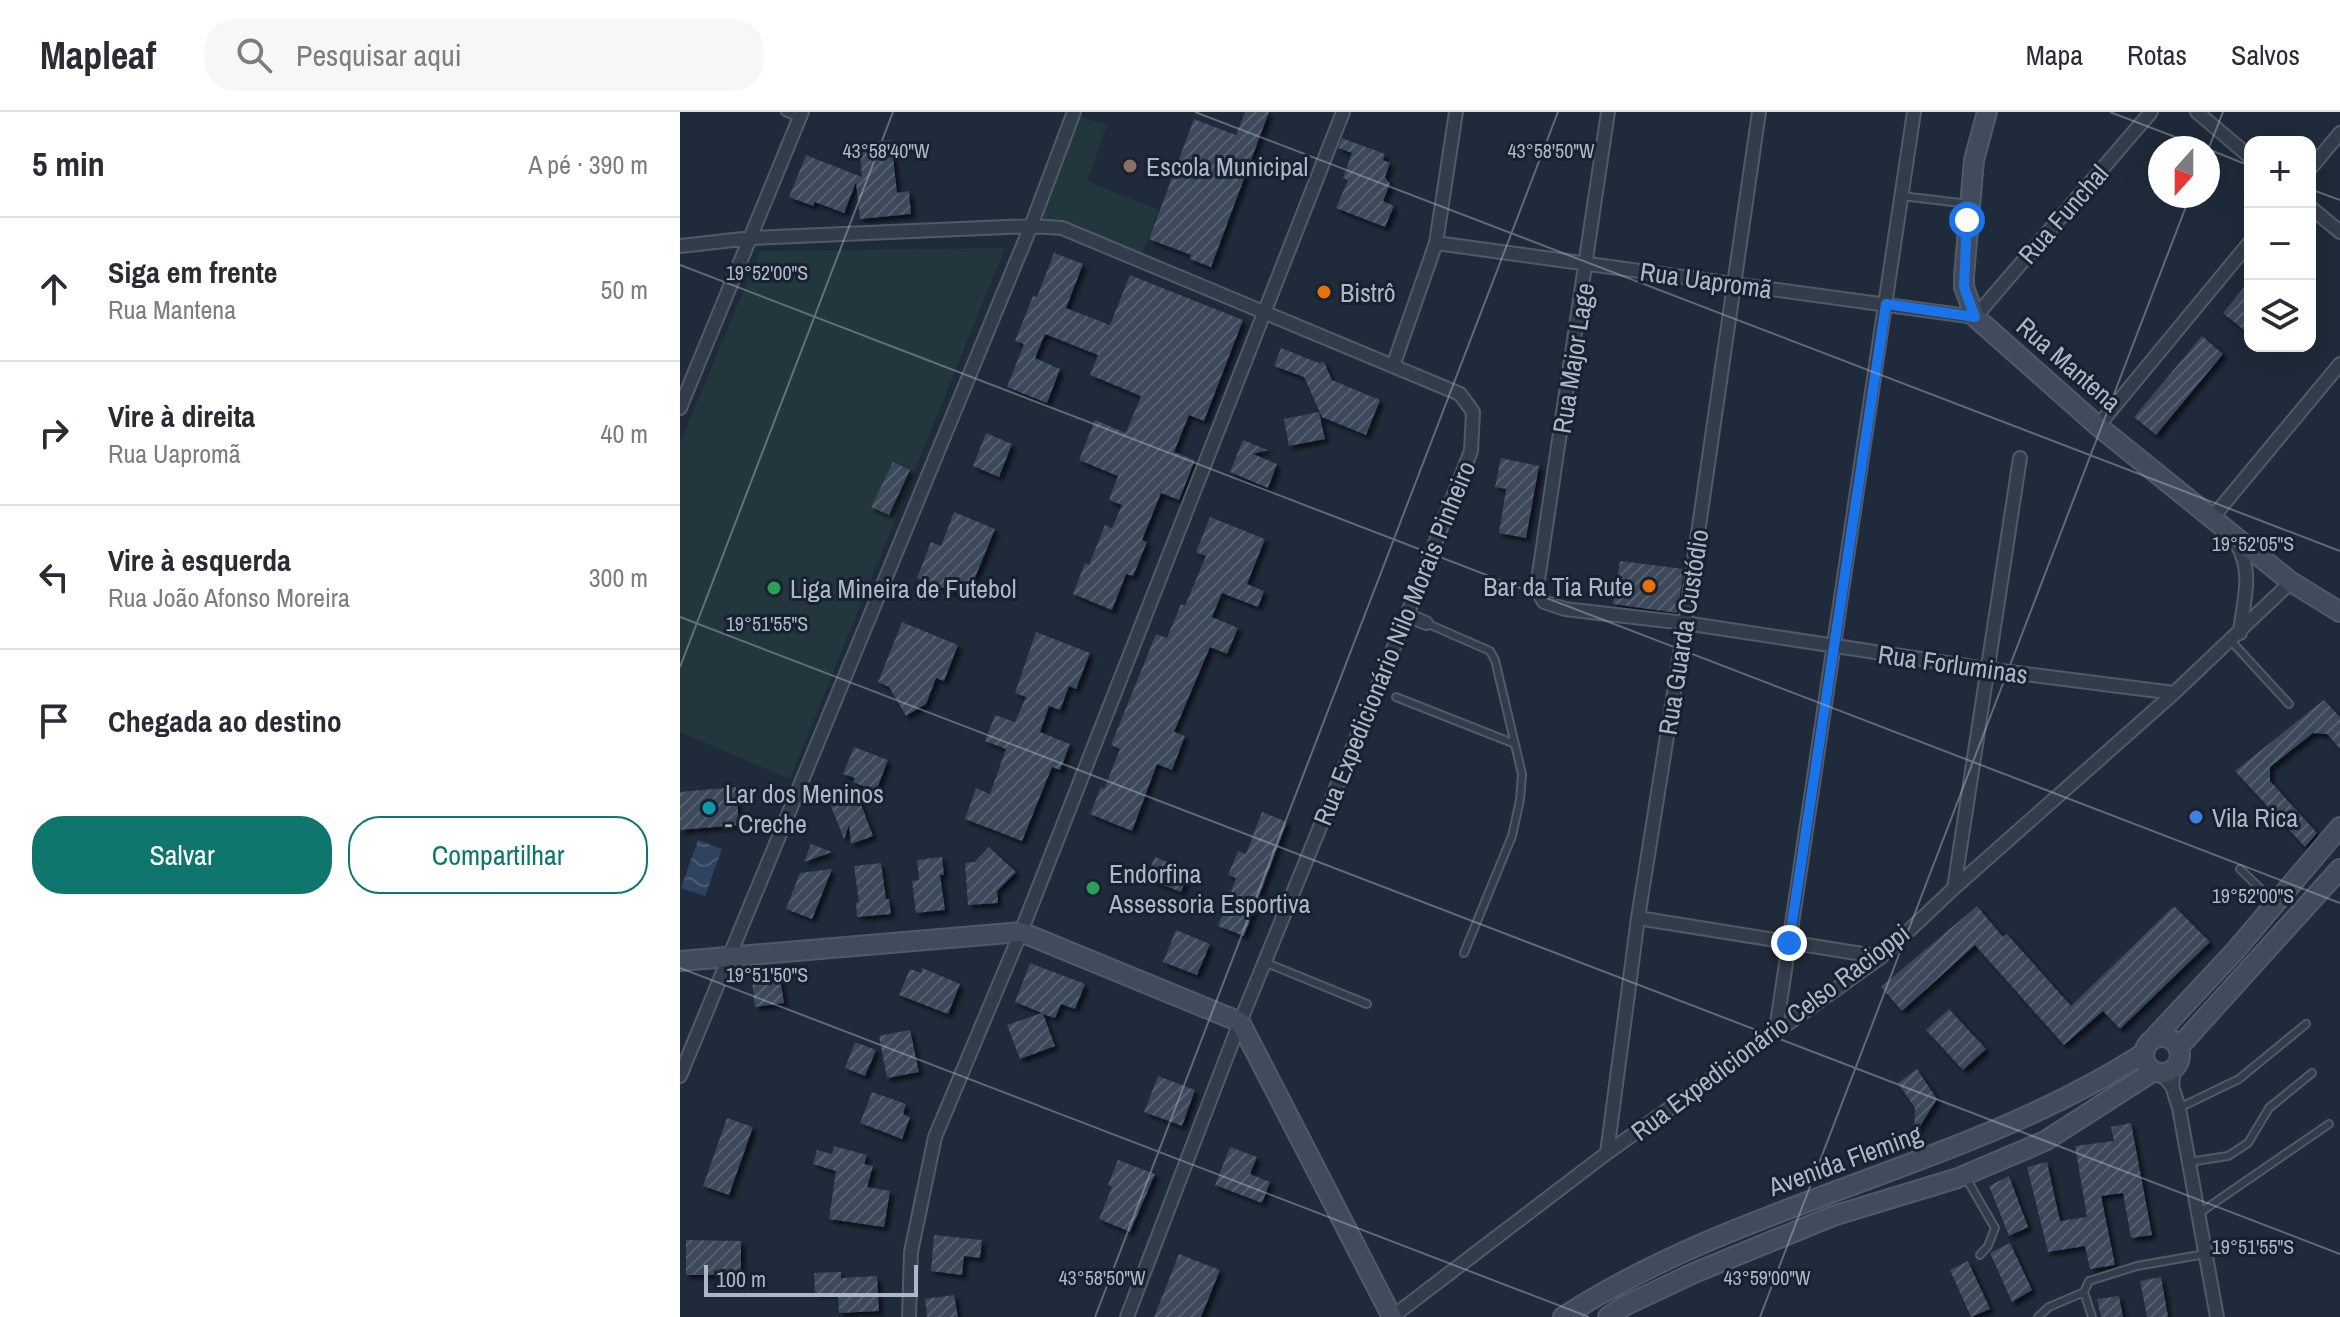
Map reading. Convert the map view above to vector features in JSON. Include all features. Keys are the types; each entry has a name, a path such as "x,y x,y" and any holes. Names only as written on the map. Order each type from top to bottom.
{"street":[{"path":"680,1076 1031,226 1074,112"},
{"path":"909,1317 911,1252 935,1137 1021,932 1343,112"},
{"path":"680,246 751,238 1031,226 1062,228 1393,366 1436,243 1456,112"},
{"name":"Rua Major Lage","path":"1544,602 1538,592 1538,580 1608,112"},
{"name":"Rua Guarda Custódio","path":"1607,1153 1638,918 1685,623 1759,112"},
{"path":"1776,1030 1914,112"},
{"name":"Rua Mantena","path":"1987,112 1974,160 1964,287 1975,317 2098,426 2291,582 2340,612"},
{"name":"Rua Funchal","path":"1975,317 2151,112"},
{"path":"2197,112 2244,152"},
{"path":"680,408 801,115"},
{"path":"2316,162 2340,133"},
{"path":"2311,208 2340,232"},
{"name":"Rua Uapromã","path":"1436,243 1975,317"},
{"path":"2098,426 2244,249"},
{"path":"2213,517 2340,364"},
{"name":"Rua Expedicionário Nilo Morais Pinheiro","path":"1127,1317 1240,1022 1471,451 1473,412 1460,394 1393,366"},
{"path":"1954,888 2020,458"},
{"path":"2229,529 2243,554 2248,573 2248,592 2236,637"},
{"name":"Rua Expedicionário Celso Racioppi","path":"1392,1317 1607,1153 1881,957 2236,637 2291,582"},
{"name":"Rua Forluminas","path":"1544,602 1565,609 1685,623 1986,669 2174,693"},
{"path":"1407,615 1426,623"},
{"name":"Avenida Fleming","path":"1563,1317 1619,1281 1746,1224 1951,1150 2037,1113 2108,1076 2148,1047 2340,827"},
{"path":"2178,1048 2340,869"},
{"path":"1638,918 1881,957"},
{"path":"680,961 1021,932 1240,1022 1392,1317"},
{"path":"2165,1075 2180,1055 2170,1039 2157,1038 2148,1047 2148,1066 2165,1075 2179,1108 2217,1317"},
{"name":"Avenida Fleming","path":"1608,1317 1626,1305 1694,1273 1833,1216 1964,1175 2045,1141 2165,1075"},
{"path":"1825,1194 1833,1216"}],"lane":[{"path":"785,112 801,115"},
{"path":"1902,196 1969,204"},
{"path":"1426,623 1490,651 1495,660 1522,774 1512,836 1464,953"},
{"path":"2236,637 2289,704"},
{"path":"1396,697 1515,744"},
{"path":"2240,869 2276,903"},
{"path":"1264,962 1367,1004"},
{"path":"2179,1108 2239,1079 2306,1024"},
{"path":"2189,1162 2228,1156 2248,1143 2269,1108 2312,1073"},
{"path":"2198,1214 2329,1124"},
{"path":"1964,1175 1995,1228 1988,1246 1980,1255"},
{"path":"2092,1317 2084,1292 2089,1281 2137,1266 2205,1254"},
{"path":"2038,1317 2049,1307 2084,1292"}],"green space":[{"path":"1078,116 1107,125 1087,181 1159,210 1142,254 1065,223 1033,223"},
{"name":"Liga Mineira de Futebol","path":"1005,248 790,779 680,732 680,443 760,251"}],"water":[{"path":"698,840 722,849 705,896 681,888"}],"building":[{"path":"1245,112 1269,112 1211,267 1190,259 1191,255 1149,239 1194,119 1236,135"},
{"path":"1342,138 1385,154 1383,160 1390,163 1385,177 1390,184 1383,201 1394,206 1385,227 1336,208 1348,180 1343,178 1352,153 1338,148"},
{"path":"891,140 897,193 909,191 911,214 860,219 856,182 844,213 815,202 813,206 789,197 806,155 862,177 859,143"},
{"path":"1054,253 1083,264 1066,308 1110,325 1130,275 1243,320 1204,421 1189,415 1174,452 1195,460 1179,500 1161,493 1142,540 1147,542 1133,576 1126,574 1112,610 1073,594 1105,525 1112,528 1122,505 1109,500 1118,476 1079,460 1095,420 1126,433 1141,396 1090,375 1098,355 1045,334 1035,358 1060,369 1047,403 1007,387 1024,344 1015,341"},
{"path":"2244,287 2244,330 2223,313"},
{"path":"2202,336 2223,354 2156,435 2134,417"},
{"path":"1281,348 1319,363 1324,362 1332,380 1380,400 1366,435 1322,417 1304,377 1274,366"},
{"path":"1319,412 1325,439 1289,446 1284,419"},
{"path":"986,433 1012,444 999,477 973,466"},
{"path":"1243,440 1268,450 1253,454 1277,464 1268,488 1230,472"},
{"path":"1501,458 1539,466 1526,538 1499,533 1506,489 1495,487"},
{"path":"893,462 910,470 889,515 871,507"},
{"path":"954,512 995,529 967,597 917,578 931,542 941,546"},
{"path":"1210,517 1265,539 1247,584 1264,591 1258,607 1222,593 1212,617 1238,628 1227,654 1210,647 1174,732 1185,736 1172,770 1157,764 1132,831 1090,814 1120,749 1111,745 1156,634 1167,638 1181,604 1185,606 1206,556 1196,552"},
{"name":"Bar da Tia Rute","path":"1620,561 1684,569 1677,613 1613,604"},
{"path":"902,622 958,645 944,681 936,678 926,704 906,716 889,687 878,682"},
{"path":"1036,632 1090,653 1076,689 1069,686 1060,710 1049,706 1040,732 1070,744 1060,770 1052,767 1022,841 965,819 976,788 990,794 1006,749 985,741 995,715 1015,722 1026,697 1015,693"},
{"path":"2324,700 2340,717 2340,749 2327,734 2313,733 2270,767 2270,781 2317,833 2305,847 2235,771"},
{"path":"854,747 888,760 876,791 853,782 855,778 843,774"},
{"name":"Lar dos Meninos - Creche","path":"736,787 739,825 680,830 680,792"},
{"path":"857,794 873,836 851,844 849,825 844,839 830,804"},
{"path":"1262,812 1287,822 1244,936 1218,926 1236,878 1228,875 1238,851 1246,854"},
{"path":"811,844 832,852 804,862"},
{"path":"989,847 1016,872 997,891 998,903 968,905 965,863 975,862"},
{"path":"942,857 944,875 940,875 945,910 916,913 912,881 919,880 917,860"},
{"path":"1155,857 1190,871 1181,892 1146,878"},
{"path":"881,863 891,914 857,917 856,903 859,902 854,866"},
{"path":"832,869 812,919 786,909 800,873"},
{"path":"1977,906 2003,937 2007,934 2071,1006 2174,906 2210,942 2120,1029 2103,1011 2064,1045 1975,945 1902,1011 1881,987"},
{"path":"1176,930 1210,944 1197,975 1163,962"},
{"path":"1030,963 1085,984 1075,1009 1061,1004 1055,1018 1043,1014 1055,1046 1020,1059 1007,1025 1042,1013 1015,1002"},
{"path":"922,968 960,984 948,1014 899,995 910,969 921,973"},
{"path":"780,978 784,1003 755,1007 752,981"},
{"path":"1949,1009 1986,1049 1963,1070 1926,1030"},
{"path":"910,1030 919,1072 887,1078 879,1036"},
{"path":"855,1042 876,1050 865,1076 845,1068"},
{"path":"1917,1069 1937,1099 1914,1136 1915,1108 1898,1083"},
{"path":"1158,1076 1195,1090 1182,1126 1144,1112"},
{"path":"872,1092 906,1104 903,1114 910,1117 902,1139 860,1123"},
{"path":"727,1118 753,1127 729,1195 703,1186"},
{"path":"2131,1123 2152,1235 2131,1238 2123,1193 2101,1196 2115,1265 2090,1269 2085,1246 2048,1252 2027,1167 2047,1162 2060,1221 2087,1217 2075,1146 2114,1141 2111,1127"},
{"path":"834,1146 867,1155 864,1164 873,1166 867,1187 890,1191 884,1227 829,1219 836,1171 813,1164 817,1150 832,1154"},
{"path":"1230,1147 1257,1157 1250,1174 1270,1182 1262,1203 1215,1185"},
{"path":"1118,1160 1155,1174 1130,1232 1099,1219 1112,1187 1108,1185"},
{"path":"2009,1176 2028,1227 2009,1236 1989,1186"},
{"path":"934,1235 982,1240 980,1258 964,1256 962,1275 931,1271"},
{"path":"686,1240 741,1241 741,1275 686,1275"},
{"path":"2010,1243 2032,1290 2012,1302 1990,1253"},
{"path":"1179,1254 1220,1270 1201,1317 1154,1317"},
{"path":"1968,1261 1990,1309 1971,1317 1950,1270"},
{"path":"841,1272 841,1278 877,1276 879,1311 839,1313 838,1293 815,1294 814,1273"},
{"path":"2161,1277 2168,1317 2147,1317 2140,1281"},
{"path":"954,1295 958,1317 927,1317 925,1299"},
{"path":"2119,1296 2123,1317 2101,1317 2097,1299"}],"place":[{"name":"Escola Municipal","path":"1130,166"},
{"name":"Bistrô","path":"1324,292"},
{"name":"Bar da Tia Rute","path":"1649,586"},
{"name":"Liga Mineira de Futebol","path":"774,588"},
{"name":"Lar dos Meninos - Creche","path":"709,808"},
{"name":"Vila Rica","path":"2196,817"},
{"name":"Endorfina Assessoria Esportiva","path":"1093,888"}],"route":[{"path":"1789,943 1886,304 1975,317 1964,287 1967,220"}]}
